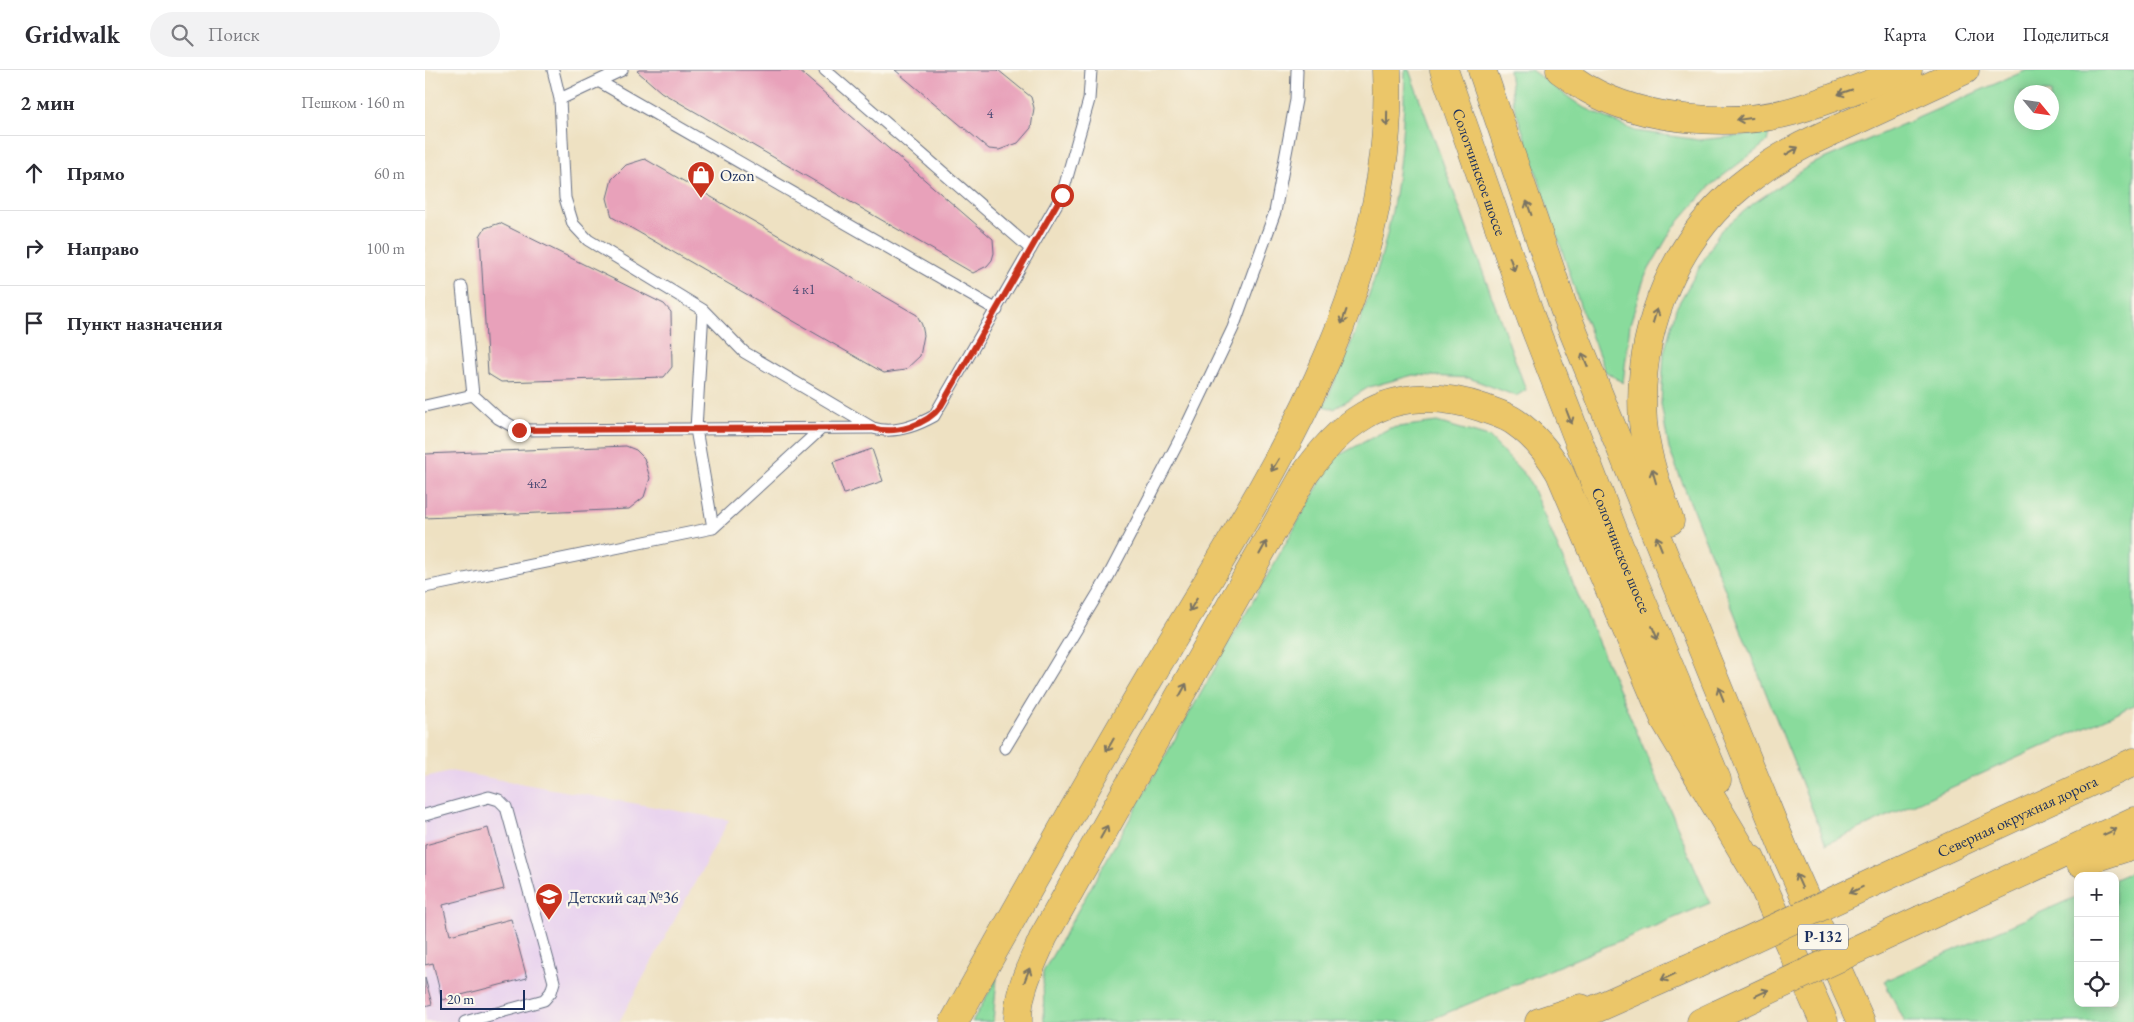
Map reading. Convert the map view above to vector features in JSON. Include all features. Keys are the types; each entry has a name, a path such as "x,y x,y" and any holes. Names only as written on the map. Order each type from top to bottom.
{"main road":[{"path":"954,1022 1108,748 1280,456 1312,392 1339,329 1371,234 1383,166 1386,131 1387,70"},
{"name":"Солотчинское шоссе","path":"1444,70 1531,318 1620,549 1757,875 1823,1022"},
{"path":"1483,70 1564,309 1785,852"},
{"path":"1560,70 1589,90 1632,107 1683,118 1738,120 1792,111 1908,70"},
{"path":"1785,852 1744,703 1658,490 1649,459 1643,422 1643,395 1649,338 1664,289 1683,253 1708,217 1751,177 1797,148 1965,70"},
{"path":"1018,1022 1017,1008 1026,976 1045,936 1305,474 1324,448 1342,431 1366,414 1389,405 1418,398 1443,398 1465,402 1513,420 1533,436 1549,454 1560,472 1665,720 1757,875"},
{"path":"2015,816 2134,753"},
{"name":"Северная окружная дорога","path":"1640,989 2134,762"},
{"path":"1709,1018 2134,821"},
{"path":"1934,913 2134,845"},
{"name":"Р-132","path":"1785,852 1861,1022"},
{"path":"1539,1022 1640,989"},
{"path":"1566,1022 1640,989"}],"lane":[{"path":"553,70 561,99 565,198 573,224 589,240 703,310 744,352 873,428 884,432 923,422 934,416 997,310 1062,195 1089,100 1091,70"},
{"path":"561,99 601,82 622,70"},
{"path":"825,70 1031,249"},
{"path":"1005,748 1108,577 1183,433 1233,328 1275,212 1295,100 1297,70"},
{"path":"601,82 997,310"},
{"path":"462,287 473,395 498,418 519,430 873,428"},
{"path":"703,310 696,429 713,528"},
{"path":"425,406 473,395"},
{"path":"425,587 713,528 822,428"},
{"path":"425,815 489,797 499,800 506,807 554,982 551,992 544,1000 465,1022"}],"shaded area":[{"name":"Детский сад №36","path":"450,771 729,820 619,1022 425,1022 425,777"}],"green space":[{"path":"1405,70 1409,70 1526,390 1516,396 1469,378 1413,375 1369,387 1334,409 1324,406 1345,359 1372,286 1392,211 1398,176"},
{"path":"1509,70 1531,70 1581,106 1635,131 1699,140 1769,133 1767,142 1711,185 1673,228 1645,276 1630,324 1623,383 1605,371 1582,311 1513,102"},
{"path":"2027,70 2134,70 2134,705 1826,844 1669,449 1661,404 1664,353 1676,308 1721,230 1754,203 1810,165"},
{"path":"1437,422 1489,437 1528,478 1710,903 1425,1022 1044,1022 1043,972 1334,458 1390,428"},
{"path":"2134,871 2134,1022 1905,1022 1884,981 2074,898 2074,1007 2119,1007 2119,877"},
{"path":"997,978 993,1022 972,1022"}],"building":[{"path":"798,70 993,239 994,253 992,260 987,266 973,273 661,92 637,71"},
{"path":"895,70 998,70 1031,97 1034,108 1031,128 1018,143 999,150 989,149"},
{"path":"645,159 917,315 924,335 920,356 905,370 884,373 612,217 607,198 612,179 626,165"},
{"path":"500,223 664,304 671,312 672,367 664,377 501,382 488,374 480,236 485,228"},
{"path":"626,446 636,450 644,458 650,478 644,497 629,509 425,518 425,454"},
{"path":"872,449 883,481 844,494 833,462"},
{"path":"488,828 504,889 443,905 450,935 511,919 527,978 442,1000 433,963 425,965 425,845"},
{"path":"425,978 432,1004 425,1006"}],"place":[{"name":"Ozon","path":"701,199"},
{"name":"Детский сад №36","path":"549,921"}],"route":[{"path":"519,430 873,428 884,432 923,422 934,416 941,406 1062,195"}]}
